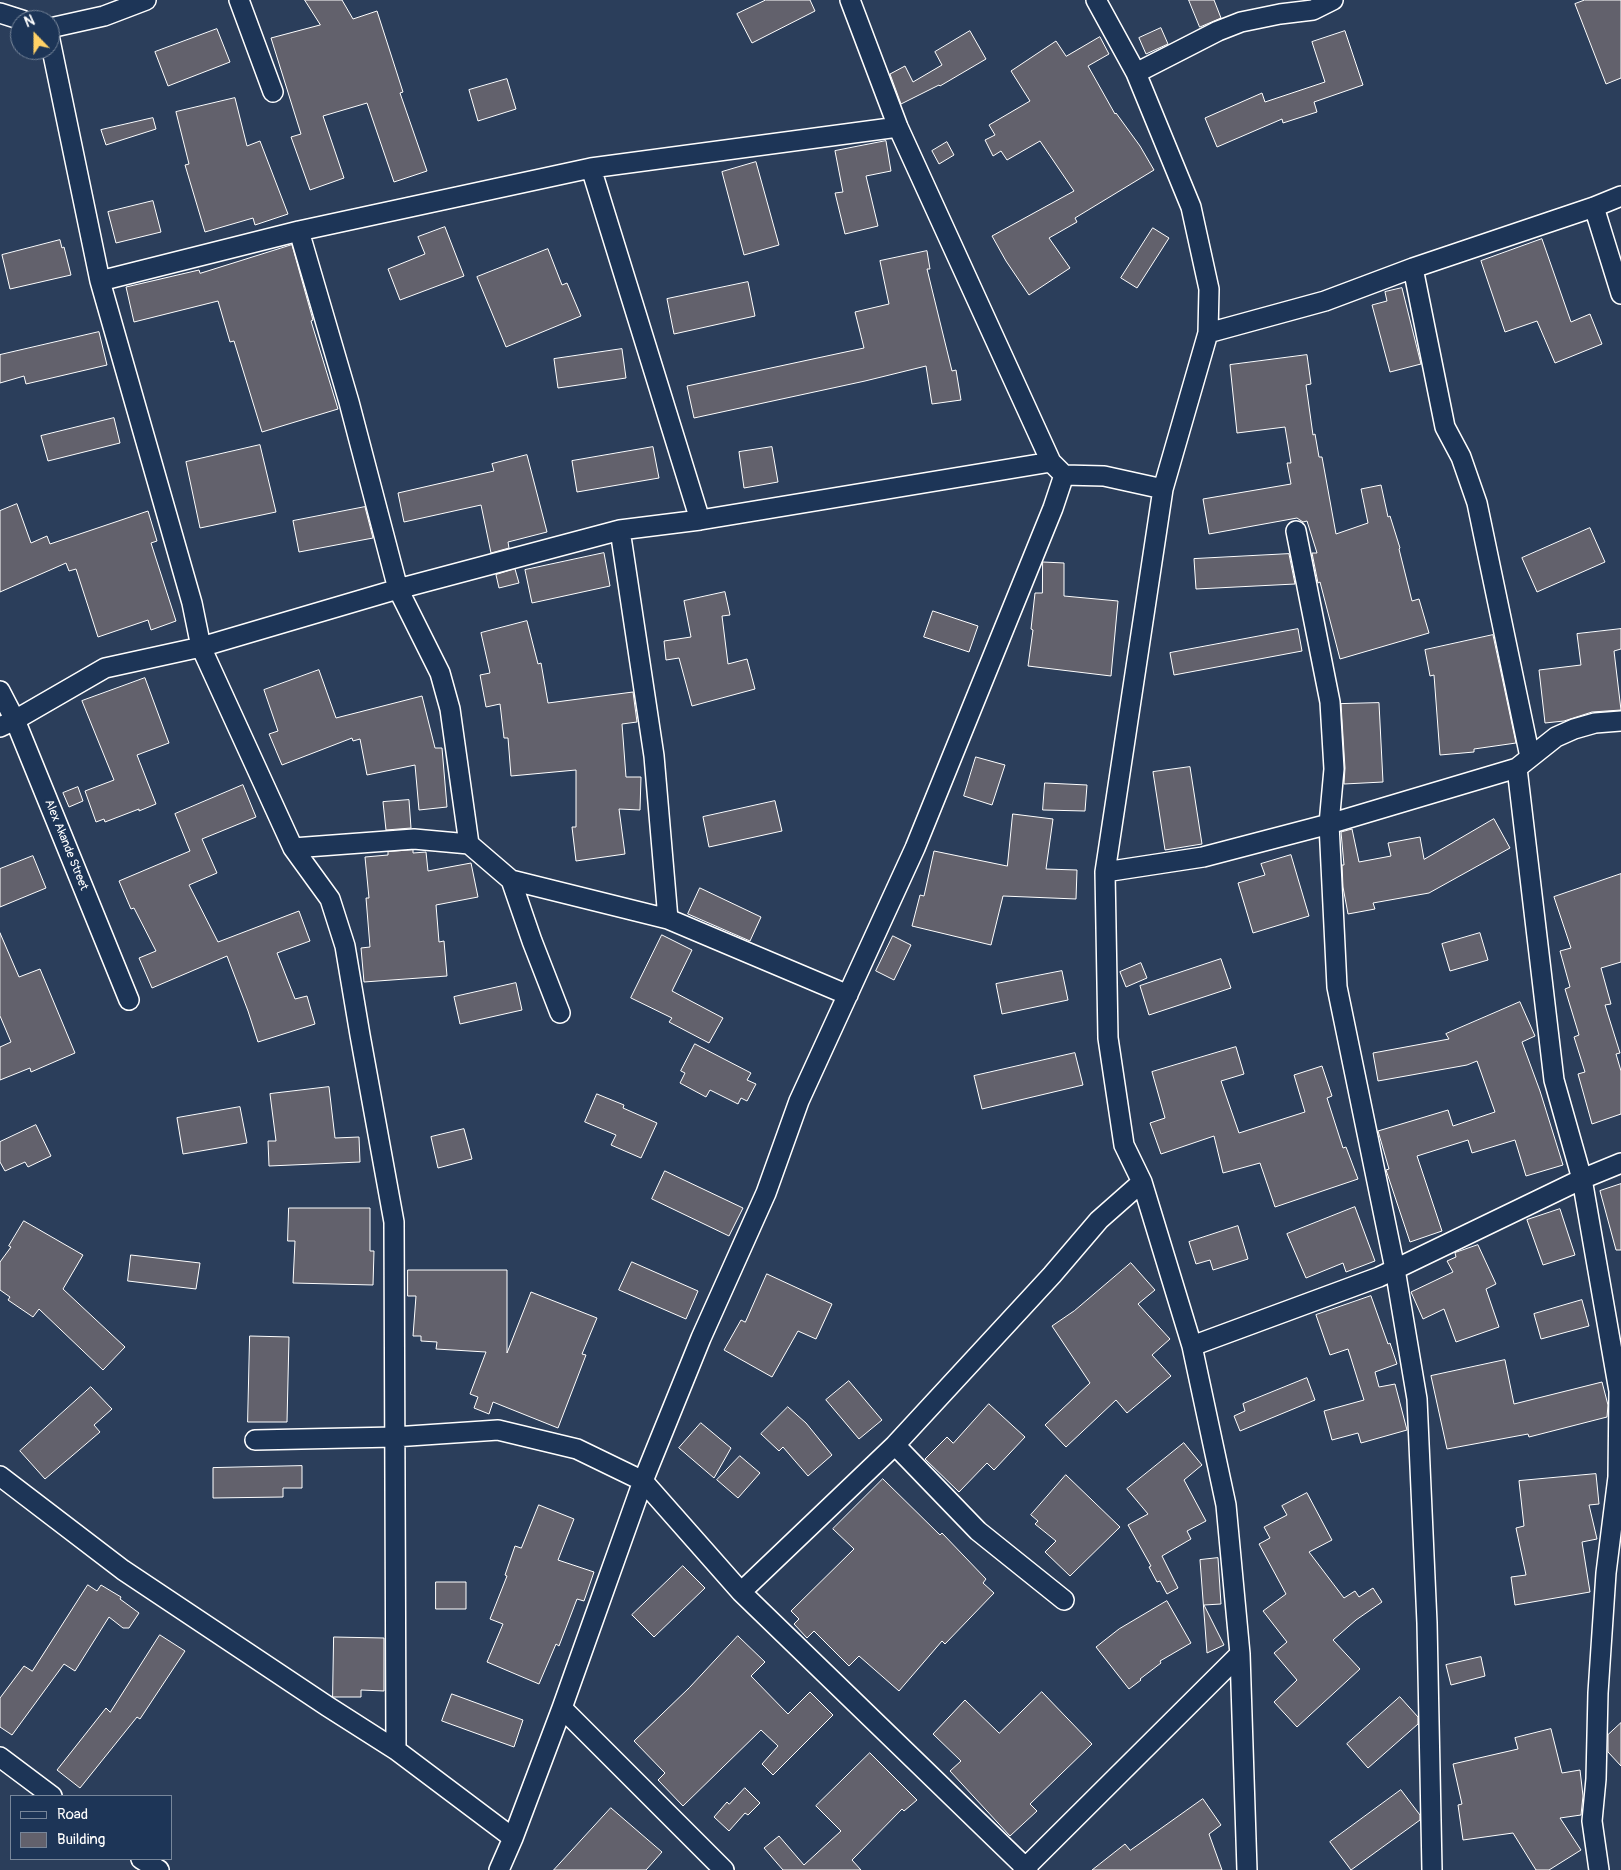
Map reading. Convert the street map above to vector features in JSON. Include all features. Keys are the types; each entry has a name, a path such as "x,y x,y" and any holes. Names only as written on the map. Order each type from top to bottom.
{"street":[{"path":"60,26 104,16 146,0"},
{"path":"239,0 273,92"},
{"path":"499,1870 562,1708 643,1480 701,1338 766,1193 799,1101 915,848 1053,508 1058,468 898,128 850,0"},
{"path":"1096,0 1136,73 1191,206 1209,290 1208,333 1163,489 1106,872 1108,1038 1124,1145 1142,1182 1192,1346 1226,1505 1240,1654 1247,1870"},
{"path":"1136,73 1218,31 1240,22 1313,10 1333,0"},
{"path":"54,60 100,281 192,603 200,647 292,848 330,899 346,946 394,1222 396,1750"},
{"path":"100,281 299,231 591,168 898,128"},
{"path":"591,168 700,520"},
{"path":"1208,333 1325,301 1412,268 1594,207 1621,196"},
{"path":"1594,207 1621,294"},
{"path":"299,231 349,402 398,589 440,673 450,709 469,844"},
{"path":"1412,268 1445,427 1461,457 1477,503 1524,762 1554,1080 1582,1179 1619,1391 1618,1477 1606,1573 1598,1693 1596,1779 1592,1821 1599,1870"},
{"path":"8,724 105,668 200,647 398,589 620,530 1058,468 1163,489"},
{"path":"620,530 654,756 668,919"},
{"path":"1296,531 1330,702 1334,769 1329,824 1337,987 1395,1269 1417,1400 1427,1623 1432,1870"},
{"name":"Alex Akande Street","path":"0,691 8,724 129,1000"},
{"path":"1106,872 1202,857 1329,824 1524,762 1556,737 1574,729 1595,723 1621,721"},
{"path":"292,848 414,839 469,844 511,880 668,919 848,995"},
{"path":"511,880 560,1013"},
{"path":"1192,1346 1379,1277 1582,1179 1621,1164"},
{"path":"741,1592 895,1445 1052,1275 1099,1220 1142,1182"},
{"path":"256,1440 394,1438 498,1430 576,1449 643,1480 741,1592 1026,1869 1240,1654"},
{"path":"895,1445 978,1531 1064,1600"},
{"path":"0,1476 123,1570 396,1750 513,1838"},
{"path":"562,1708 724,1870"},
{"path":"0,1757 51,1795"},
{"path":"143,1860 159,1870"}],"building":[{"path":"305,0 342,0 353,19 377,11 403,92 400,93 427,171 394,182 367,103 323,116 344,178 310,190 291,137 301,134 271,38 320,25"},
{"path":"766,0 810,0 815,11 752,43 737,14"},
{"path":"1189,0 1214,0 1221,18 1200,27"},
{"path":"1585,0 1621,0 1621,78 1606,84 1575,4"},
{"path":"1161,28 1168,44 1146,54 1139,38"},
{"path":"217,29 230,62 168,86 155,52"},
{"path":"970,31 986,59 940,86 901,104 890,74 905,66 913,82 942,65 935,52"},
{"path":"1345,31 1363,85 1314,102 1317,112 1283,123 1282,119 1217,147 1205,118 1262,93 1265,102 1325,82 1312,42"},
{"path":"1100,37 1109,54 1088,66 1115,114 1140,146 1154,170 1075,218 1077,222 1049,238 1070,268 1029,295 992,236 1074,191 1040,141 1007,160 1001,151 993,156 985,140 995,135 989,125 1030,101 1011,71 1056,41 1066,56"},
{"path":"507,79 516,109 478,121 469,90"},
{"path":"235,98 247,146 260,141 288,214 255,225 253,218 205,232 185,165 189,164 176,112"},
{"path":"153,118 156,129 106,145 101,130"},
{"path":"886,141 891,171 866,176 878,226 845,234 835,193 843,192 835,151"},
{"path":"947,142 954,155 939,164 932,151"},
{"path":"756,162 779,245 744,255 722,172"},
{"path":"153,201 161,232 116,243 108,212"},
{"path":"445,227 464,276 400,300 388,269 425,254 418,237"},
{"path":"1153,228 1169,238 1137,288 1121,278"},
{"path":"1542,239 1571,322 1590,314 1602,344 1555,363 1537,321 1505,332 1481,261"},
{"path":"60,240 62,248 64,247 71,275 10,289 2,255"},
{"path":"292,245 313,320 311,321 338,409 262,432 234,341 230,342 218,301 134,322 126,287 199,270 200,273"},
{"path":"548,249 562,285 567,283 581,316 506,347 477,277"},
{"path":"927,251 930,269 927,269 952,371 956,370 961,400 932,404 926,366 694,418 687,386 864,348 855,312 889,304 880,261"},
{"path":"748,282 755,316 674,334 667,299"},
{"path":"1402,288 1421,364 1390,372 1372,305 1387,301 1385,292"},
{"path":"99,332 107,365 26,384 24,376 0,383 0,355"},
{"path":"622,349 626,378 558,388 554,359"},
{"path":"1307,355 1311,384 1306,385 1313,435 1315,434 1319,457 1322,457 1336,534 1368,523 1361,489 1381,485 1388,517 1390,516 1400,548 1412,601 1419,599 1429,633 1340,659 1320,582 1318,583 1312,553 1317,553 1307,521 1303,522 1297,518 1209,534 1203,499 1291,484 1287,463 1291,463 1285,427 1237,433 1230,365"},
{"path":"114,418 120,443 48,461 41,436"},
{"path":"260,445 276,512 200,528 186,462"},
{"path":"653,447 659,478 577,492 572,461"},
{"path":"772,447 778,482 744,488 739,452"},
{"path":"527,455 547,532 508,542 509,548 491,553 481,505 404,522 398,493 494,471 492,464"},
{"path":"17,504 31,543 47,536 50,544 148,511 157,541 151,543 176,621 151,630 148,620 98,637 76,569 69,571 66,563 0,592 0,511"},
{"path":"365,507 373,538 299,552 293,521"},
{"path":"1590,528 1605,562 1537,592 1522,558"},
{"path":"604,553 610,586 532,603 525,570"},
{"path":"1289,554 1295,584 1196,589 1194,559"},
{"path":"1043,562 1064,563 1064,596 1118,601 1111,676 1028,666 1033,630 1031,629 1035,593 1042,593"},
{"path":"515,569 519,583 499,588 496,575"},
{"path":"725,592 730,615 722,616 728,664 747,659 755,689 692,706 679,658 666,660 664,641 691,637 684,601"},
{"path":"933,611 978,626 969,652 924,637"},
{"path":"527,621 538,664 541,663 548,703 633,692 637,722 622,724 626,777 641,777 640,810 619,809 625,854 576,861 572,827 576,827 576,770 511,776 508,738 504,738 500,704 486,707 480,675 490,673 481,633"},
{"path":"1298,629 1302,651 1174,675 1170,653"},
{"path":"1621,629 1621,649 1614,651 1621,710 1592,712 1564,721 1545,723 1539,670 1581,665 1577,634"},
{"path":"1493,635 1516,743 1474,749 1474,752 1440,755 1434,675 1430,676 1425,650"},
{"path":"319,670 336,718 422,696 435,748 442,748 447,807 419,810 415,765 367,775 360,739 353,741 352,738 282,765 269,734 278,731 264,690"},
{"path":"145,678 169,743 137,755 156,804 105,822 104,819 96,822 85,791 114,780 82,701"},
{"path":"1379,703 1383,782 1344,784 1345,768 1341,704"},
{"path":"976,757 1005,765 992,805 964,796"},
{"path":"1190,767 1202,844 1165,850 1153,772"},
{"path":"1045,783 1087,785 1085,811 1043,810"},
{"path":"243,785 256,817 202,839 217,873 189,885 218,942 299,911 310,941 277,953 295,999 307,996 315,1024 258,1042 227,956 152,988 139,958 156,951 134,908 131,909 119,881 190,851 175,814"},
{"path":"78,787 83,801 69,807 63,793"},
{"path":"409,800 411,828 386,830 383,802"},
{"path":"775,801 782,831 709,847 703,817"},
{"path":"1013,814 1053,819 1046,869 1077,870 1076,899 1003,896 991,945 912,926 920,895 924,896 934,851 1007,866"},
{"path":"1494,819 1510,848 1429,893 1373,903 1375,909 1348,914 1343,887 1342,865 1344,865 1341,832 1352,829 1359,862 1391,856 1388,843 1420,837 1424,859"},
{"path":"413,850 413,853 426,852 428,871 471,863 478,897 436,905 439,942 444,941 447,976 364,982 361,948 370,947 366,898 369,898 365,857 388,855 388,852"},
{"path":"1291,855 1309,916 1253,933 1238,883 1265,875 1261,864"},
{"path":"33,856 46,888 0,907 0,869"},
{"path":"1621,874 1621,962 1601,968 1611,1004 1605,1005 1620,1053 1616,1054 1621,1071 1621,1114 1592,1124 1578,1074 1585,1072 1574,1037 1579,1035 1565,989 1570,987 1560,951 1571,948 1554,897"},
{"path":"700,888 761,917 750,941 688,914"},
{"path":"0,933 19,977 40,969 75,1053 31,1072 30,1068 0,1080 0,1047 11,1042 0,1016"},
{"path":"1480,933 1488,960 1450,971 1442,944"},
{"path":"662,935 692,950 672,991 723,1018 709,1043 669,1022 672,1018 631,998"},
{"path":"893,936 911,945 894,980 876,971"},
{"path":"1221,959 1231,988 1149,1015 1140,986"},
{"path":"1141,963 1147,978 1126,987 1120,972"},
{"path":"1062,971 1068,1000 1002,1014 996,984"},
{"path":"516,983 522,1010 460,1024 454,997"},
{"path":"1520,1002 1535,1036 1522,1042 1540,1091 1563,1165 1526,1176 1515,1140 1472,1153 1468,1140 1417,1156 1442,1231 1410,1242 1386,1170 1389,1169 1378,1131 1448,1110 1453,1126 1495,1112 1477,1061 1467,1065 1378,1081 1373,1053 1449,1039 1446,1034"},
{"path":"695,1044 751,1073 747,1080 756,1084 747,1101 741,1098 738,1104 710,1090 706,1097 680,1083 685,1073 681,1071"},
{"path":"1236,1047 1244,1074 1221,1081 1239,1133 1305,1112 1294,1075 1322,1066 1332,1096 1327,1098 1343,1148 1346,1147 1358,1179 1275,1207 1260,1163 1223,1173 1214,1136 1161,1154 1150,1123 1165,1118 1152,1072"},
{"path":"1075,1053 1083,1085 982,1109 974,1076"},
{"path":"329,1087 335,1138 359,1137 360,1162 269,1166 268,1141 276,1141 270,1094"},
{"path":"597,1094 624,1105 623,1108 657,1123 641,1158 611,1145 616,1135 585,1122"},
{"path":"240,1107 247,1143 183,1154 177,1118"},
{"path":"36,1125 51,1156 28,1167 25,1162 5,1171 0,1162 0,1142"},
{"path":"464,1129 472,1159 438,1168 431,1137"},
{"path":"665,1171 743,1208 729,1236 652,1199"},
{"path":"1621,1184 1621,1250 1616,1250 1600,1191"},
{"path":"1355,1207 1375,1261 1346,1272 1343,1263 1306,1278 1287,1234"},
{"path":"289,1208 370,1208 370,1251 374,1251 373,1285 293,1283 295,1241 288,1241"},
{"path":"1560,1209 1575,1255 1543,1265 1527,1220"},
{"path":"24,1221 83,1255 63,1289 125,1347 103,1370 39,1309 33,1317 8,1300 10,1297 0,1290 0,1262 11,1247 9,1246"},
{"path":"1238,1226 1248,1259 1213,1270 1210,1260 1196,1264 1189,1242"},
{"path":"1478,1245 1496,1284 1486,1289 1499,1327 1456,1342 1444,1309 1423,1319 1411,1292 1453,1272 1447,1261 1456,1257 1455,1253"},
{"path":"131,1255 200,1263 196,1289 128,1281"},
{"path":"632,1262 698,1291 686,1319 619,1290"},
{"path":"1131,1263 1155,1290 1138,1304 1170,1339 1152,1355 1171,1376 1127,1413 1116,1400 1066,1447 1045,1425 1090,1383 1052,1326 1074,1311"},
{"path":"408,1270 507,1270 507,1353 531,1292 597,1318 582,1354 586,1355 558,1428 493,1402 489,1414 474,1408 478,1397 470,1394 486,1352 436,1349 437,1342 421,1341 421,1336 413,1336 416,1296 408,1296"},
{"path":"767,1274 832,1304 816,1339 798,1331 772,1377 724,1350 741,1320 745,1322"},
{"path":"1371,1296 1397,1364 1375,1372 1379,1387 1395,1384 1407,1430 1361,1443 1358,1433 1332,1440 1324,1411 1364,1400 1348,1349 1330,1355 1316,1315"},
{"path":"1582,1300 1589,1326 1541,1339 1534,1314"},
{"path":"250,1336 289,1337 287,1422 248,1422"},
{"path":"1505,1360 1514,1404 1602,1382 1608,1405 1607,1417 1529,1437 1528,1434 1447,1449 1431,1376"},
{"path":"1307,1378 1315,1400 1240,1431 1234,1416 1245,1411 1243,1404"},
{"path":"849,1381 882,1420 859,1439 826,1400"},
{"path":"91,1387 112,1409 94,1425 100,1432 45,1479 20,1451"},
{"path":"989,1404 1025,1437 994,1470 987,1463 959,1492 925,1459 947,1437 953,1443"},
{"path":"788,1407 806,1423 832,1455 808,1476 783,1447 779,1451 761,1434"},
{"path":"701,1423 731,1448 714,1478 679,1448"},
{"path":"1184,1443 1202,1465 1184,1480 1206,1521 1187,1531 1191,1539 1162,1556 1178,1588 1167,1594 1160,1581 1157,1582 1149,1567 1151,1566 1128,1525 1148,1514 1127,1489"},
{"path":"740,1456 760,1473 738,1498 717,1480"},
{"path":"302,1466 302,1488 283,1488 283,1497 213,1498 213,1468"},
{"path":"1596,1474 1599,1504 1589,1505 1597,1539 1582,1542 1590,1592 1515,1605 1511,1577 1526,1575 1516,1528 1524,1526 1519,1481"},
{"path":"1066,1475 1120,1527 1070,1576 1045,1552 1056,1541 1035,1524 1038,1521 1031,1515"},
{"path":"883,1479 940,1535 942,1533 986,1579 983,1583 994,1593 945,1644 942,1641 899,1691 859,1656 849,1666 814,1631 807,1638 794,1624 799,1619 791,1611 854,1549 833,1529"},
{"path":"1307,1493 1332,1540 1309,1552 1344,1598 1355,1591 1359,1597 1373,1588 1382,1602 1356,1620 1333,1640 1360,1669 1297,1727 1274,1702 1297,1680 1274,1653 1287,1642 1263,1611 1286,1594 1259,1544 1270,1538 1264,1527 1287,1515 1282,1506"},
{"path":"539,1505 574,1519 558,1560 594,1572 584,1601 577,1599 559,1646 556,1644 539,1684 487,1662 503,1624 490,1619 507,1576 505,1575 515,1546 521,1548"},
{"path":"1218,1558 1221,1604 1204,1605 1224,1645 1207,1653 1200,1560"},
{"path":"683,1566 705,1588 654,1637 632,1615"},
{"path":"436,1582 466,1582 466,1609 436,1609"},
{"path":"88,1585 97,1591 101,1585 121,1597 120,1599 139,1613 129,1628 123,1628 109,1617 75,1671 64,1664 12,1735 0,1727 0,1698 24,1666 32,1671"},
{"path":"1167,1601 1191,1643 1160,1661 1161,1663 1129,1689 1096,1647 1119,1629"},
{"path":"160,1635 185,1651 140,1719 137,1717 80,1788 57,1770 106,1708 110,1712"},
{"path":"738,1636 765,1662 751,1676 788,1714 810,1692 833,1715 773,1775 762,1764 778,1746 761,1730 683,1806 658,1780 665,1773 634,1741 689,1688"},
{"path":"334,1637 384,1638 384,1691 361,1690 361,1697 333,1697"},
{"path":"1481,1657 1485,1676 1451,1685 1446,1665"},
{"path":"1042,1692 1092,1744 1030,1804 1037,1811 1010,1836 950,1771 961,1761 933,1734 965,1700 999,1733"},
{"path":"452,1694 523,1720 514,1747 442,1721"},
{"path":"1400,1697 1418,1717 1418,1724 1368,1768 1347,1744"},
{"path":"1621,1723 1621,1766 1608,1752 1608,1735"},
{"path":"1551,1729 1562,1773 1580,1770 1583,1796 1581,1815 1560,1818 1581,1850 1549,1870 1536,1870 1513,1833 1463,1840 1458,1805 1462,1804 1453,1764 1518,1749 1515,1738"},
{"path":"870,1753 917,1800 904,1811 902,1809 852,1860 861,1870 783,1870 764,1848 779,1836 804,1865 841,1831 816,1806"},
{"path":"745,1788 760,1803 748,1815 745,1813 729,1831 714,1817 727,1802 729,1804"},
{"path":"1401,1790 1420,1815 1420,1820 1351,1870 1330,1842"},
{"path":"1203,1799 1221,1825 1209,1834 1222,1870 1092,1870 1125,1844 1130,1850"},
{"path":"611,1808 662,1852 646,1870 554,1870"}]}
